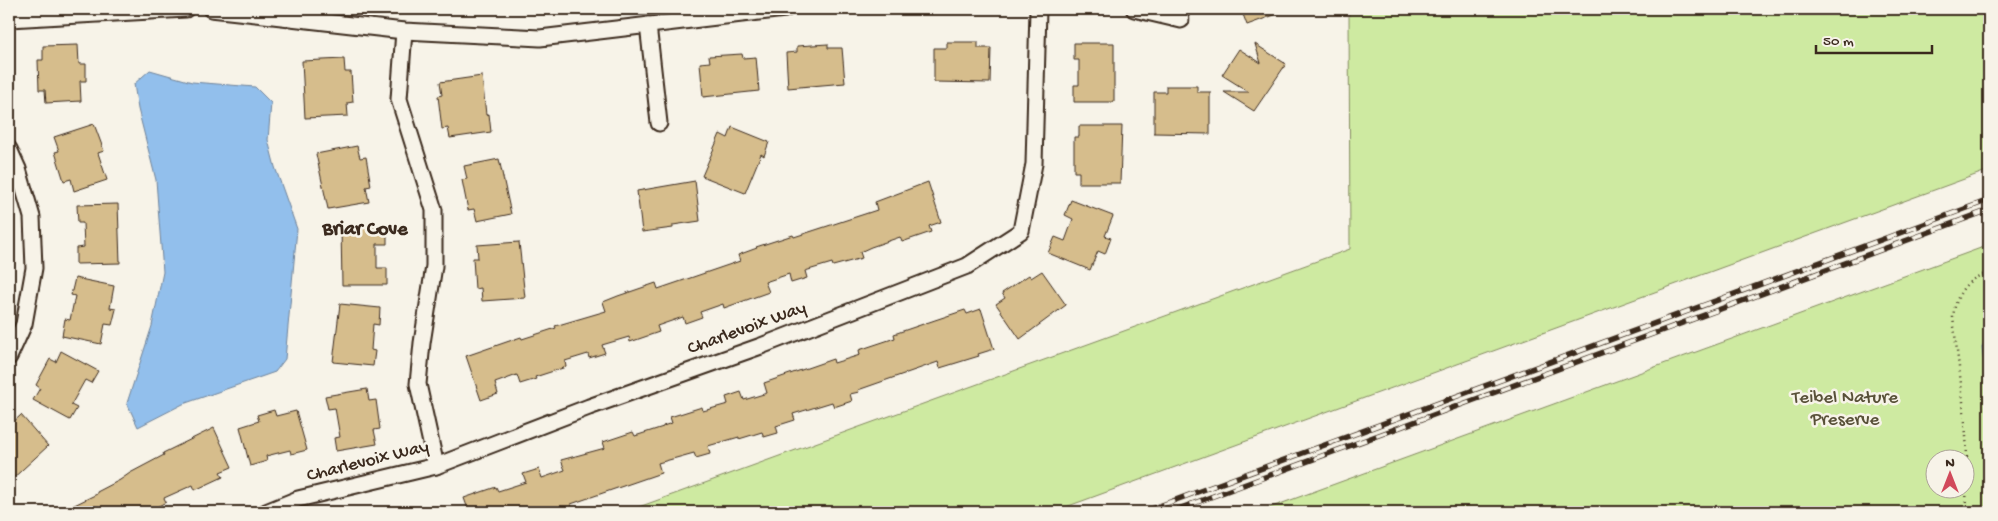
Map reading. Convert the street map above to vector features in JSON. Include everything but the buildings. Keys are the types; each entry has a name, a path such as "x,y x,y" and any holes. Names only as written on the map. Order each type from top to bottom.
{"street":[{"path":"9,19 186,9"},
{"path":"211,9 404,31 540,38 785,9"},
{"name":"Charlevoix Way","path":"266,512 298,499 436,466 589,407 760,346 967,266 1021,231 1034,164 1038,9"},
{"path":"1134,9 1181,20"},
{"path":"648,25 659,124"},
{"path":"404,31 399,99 434,210 434,266 422,343 418,384 436,466"},
{"path":"9,149 18,169 32,216 34,268 24,324 9,358"}],"path":[{"path":"1965,512 1968,474 1965,411 1953,317 1954,304 1969,280 1989,273"}],"green space":[{"path":"1349,9 1989,9 1989,170 1052,512 625,512 1350,249"},
{"name":"Teibel Nature Preserve","path":"1989,245 1989,512 1258,512"}],"water":[{"path":"150,70 192,82 255,87 271,103 268,140 275,167 297,229 285,359 275,372 183,404 138,427 127,403 152,326 163,272 156,180 138,109 134,84"},
{"path":"1989,328 1989,390 1982,348"}],"railway":[{"path":"1143,512 1989,200"},
{"path":"1170,512 1989,210"}],"district":[{"name":"Briar Cove","path":"365,230"}]}
